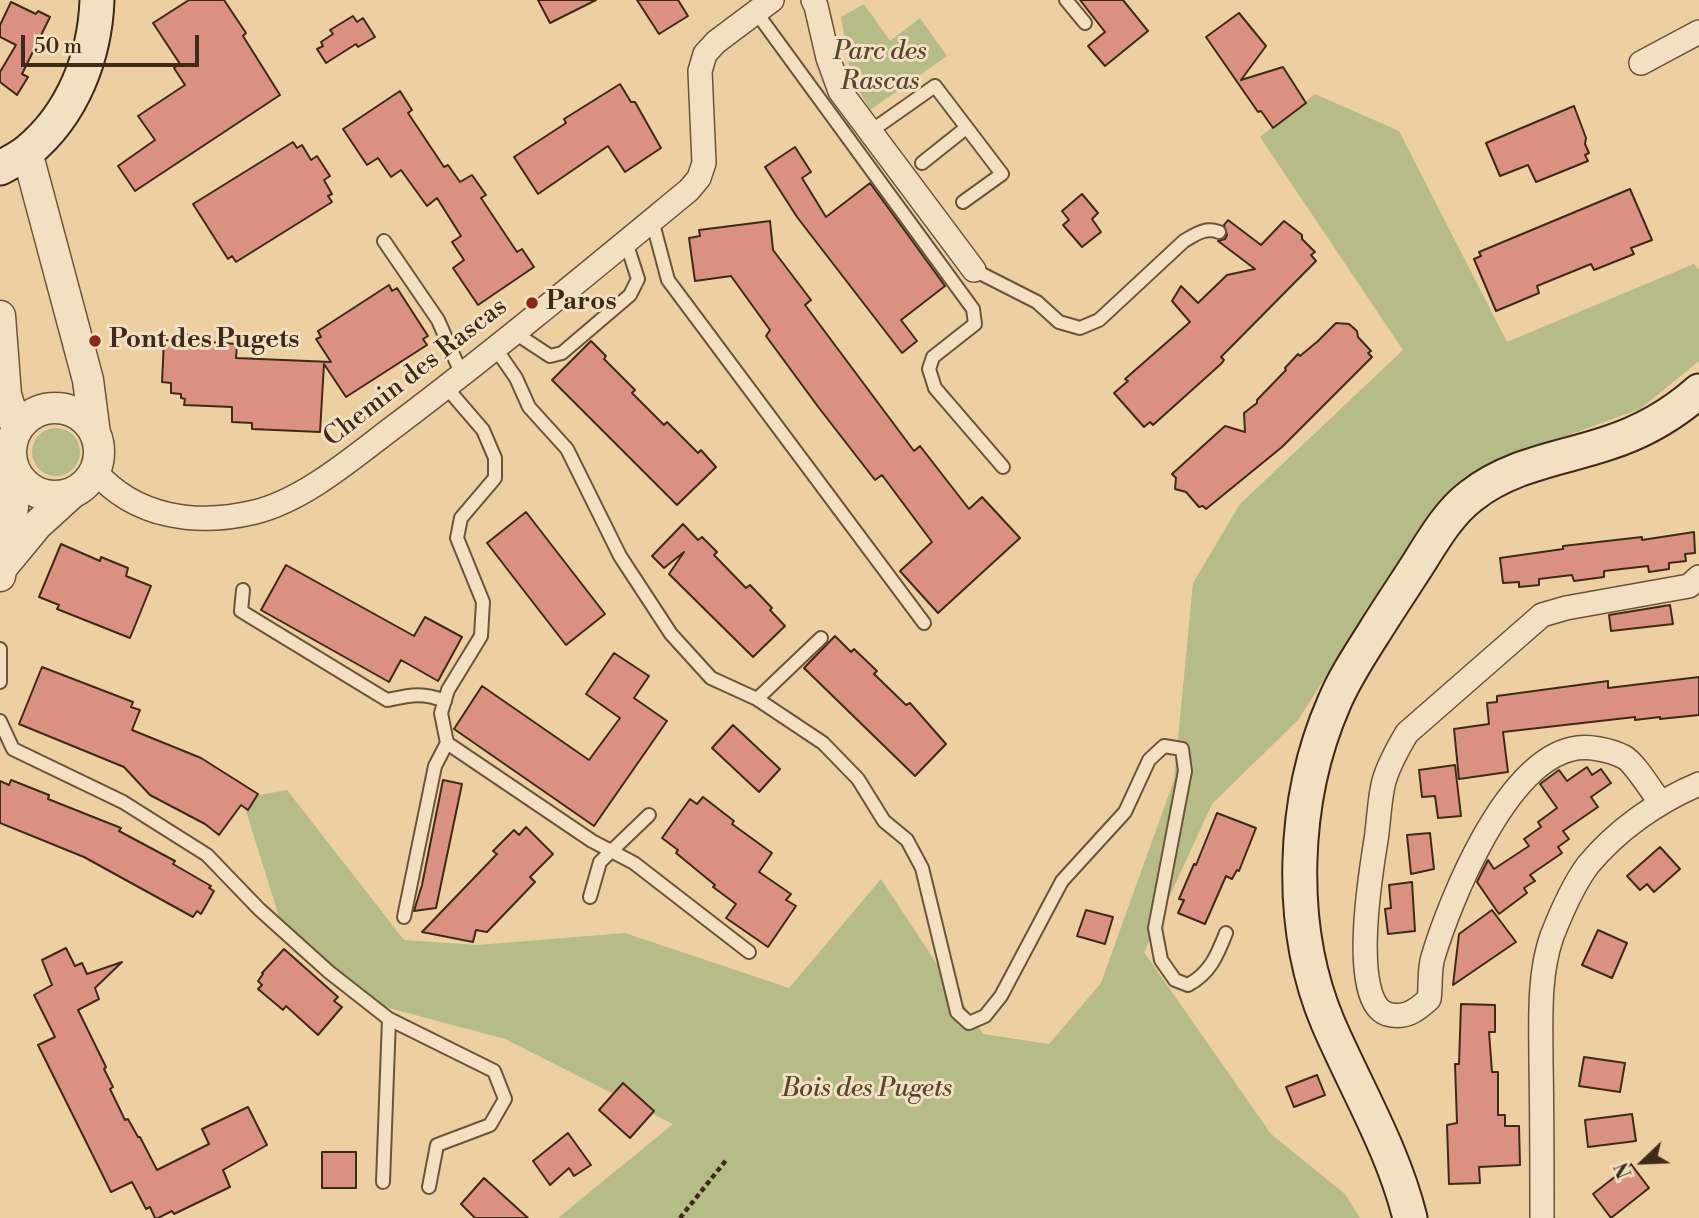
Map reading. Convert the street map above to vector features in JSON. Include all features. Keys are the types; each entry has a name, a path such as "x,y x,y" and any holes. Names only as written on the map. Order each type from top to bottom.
{"main road":[{"path":"13,160 45,136 78,85 89,57 96,25 97,0"},
{"path":"1410,1218 1389,1154 1321,1006 1304,944 1299,889 1300,846 1312,773 1323,731 1334,702 1385,613 1437,534 1469,497 1520,469 1608,443 1642,429 1667,416 1699,391"}],"street":[{"path":"813,0 817,6 828,58 840,90 974,270"},
{"name":"Chemin des Rascas","path":"95,471 116,492 138,506 163,514 191,518 256,512 287,499 328,476 496,349 689,190 699,178 704,163 700,71 705,54 754,7"},
{"path":"1641,63 1699,32"},
{"path":"1,572 37,525 89,481 99,459 88,380 74,332 13,160"},
{"path":"2,327 21,387 27,395 51,409"},
{"path":"2,327 6,395 17,430"},
{"path":"51,409 72,378 74,332"},
{"path":"1,572 13,507 11,453 17,430 24,420 51,409 66,410 83,419 95,434"},
{"path":"13,465 26,485 36,492 59,497 71,494"},
{"path":"1661,803 1626,758 1593,748 1571,749 1545,762 1508,796 1484,834 1467,869 1432,960 1429,999 1415,1012 1398,1017 1382,1012 1372,999 1368,983 1365,929 1368,892 1384,782 1394,755 1407,733 1542,615 1566,608 1689,586 1699,577"},
{"path":"1542,1218 1541,1027 1544,981 1551,938 1588,866 1622,831 1661,803 1699,784"}],"lane":[{"path":"1066,0 1085,23"},
{"path":"754,7 972,309 975,324 933,357 929,369 934,388 1003,467"},
{"path":"871,131 935,86 1002,174 963,202"},
{"path":"922,163 966,128"},
{"path":"652,220 668,280 924,622"},
{"path":"974,270 1037,302 1059,322 1080,328 1099,320 1184,241 1210,229 1219,232"},
{"path":"384,241 438,320 454,381 483,430 495,458 495,478 461,518 457,538 483,602 481,636 448,690 441,713 447,743 435,766 404,917"},
{"path":"514,334 550,356 562,353 630,295 638,279 626,242"},
{"path":"496,349 516,378 529,407 567,450 621,556 671,634 712,678 757,699 823,743 858,779 884,821 907,840 922,868 957,1012 970,1023 985,1016 1001,996 1062,881 1125,812 1149,760 1164,746 1182,750 1185,771 1155,928 1161,960 1175,979 1188,985 1201,977 1216,960 1226,933"},
{"path":"243,590 240,611 387,700 427,694 445,701"},
{"path":"757,699 821,638"},
{"path":"0,649 0,682"},
{"path":"0,721 13,749 123,802 208,855 259,909 328,972 389,1019 494,1072 505,1099 490,1125 437,1145 429,1187"},
{"path":"447,743 592,841 634,863 749,952"},
{"path":"590,897 600,862 649,815"},
{"path":"383,1182 389,1019"}],"path":[{"path":"680,1218 727,1160"}],"green space":[{"name":"Parc des Rascas","path":"864,4 890,41 920,18 947,56 870,110 851,76 841,17"},
{"name":"Bois des Pugets","path":"1315,94 1399,131 1507,342 1694,264 1699,270 1699,361 1640,409 1530,449 1465,483 1420,529 1298,720 1212,804 1144,952 1271,1134 1345,1194 1360,1218 558,1218 673,1124 505,1039 359,1000 280,920 242,798 287,790 404,940 478,945 625,933 789,988 881,879 983,1034 1049,1044 1101,983 1174,780 1193,583 1240,504 1403,350 1260,137"},
{"path":"56,428 73,435 80,452 73,469 56,476 39,469 32,452 39,435"}],"building":[{"path":"189,0 224,0 246,33 243,36 280,95 135,191 118,166 155,140 138,116 185,85 174,68 180,64 153,23"},
{"path":"538,0 596,0 550,23"},
{"path":"637,0 678,0 688,16 659,34"},
{"path":"1080,0 1123,0 1148,31 1105,66 1088,46 1105,32"},
{"path":"11,2 36,14 38,11 50,17 22,74 28,77 17,95 0,82 0,72 16,45 0,37 0,25"},
{"path":"1239,13 1266,46 1241,80 1283,67 1306,103 1273,128 1261,111 1258,112 1206,37"},
{"path":"353,16 357,22 363,18 375,37 358,47 356,44 326,63 317,49 323,46 321,42 333,34 330,30"},
{"path":"620,84 631,102 635,102 661,148 625,172 608,146 538,194 514,157 566,123 564,119"},
{"path":"400,91 412,110 408,113 444,167 448,165 460,182 472,175 486,195 481,198 517,252 522,249 534,267 478,305 453,268 464,260 452,242 461,236 437,198 427,206 401,170 391,177 378,158 367,165 343,129"},
{"path":"1574,106 1586,138 1585,144 1589,153 1585,155 1588,161 1536,182 1528,165 1500,176 1486,143"},
{"path":"293,142 297,148 302,145 311,160 317,156 330,176 324,180 332,194 328,196 332,202 236,262 232,256 228,259 193,204"},
{"path":"795,147 811,172 802,178 826,217 870,183 945,286 901,320 917,341 902,353 797,217 765,167"},
{"path":"1630,189 1652,240 1631,248 1634,254 1594,270 1591,264 1537,286 1539,293 1496,311 1474,259 1481,256 1479,252"},
{"path":"1082,194 1098,213 1092,219 1101,232 1082,247 1063,225 1069,220 1062,211"},
{"path":"1228,220 1261,245 1284,221 1302,235 1302,239 1315,252 1311,255 1316,261 1221,357 1224,360 1222,363 1153,425 1150,422 1144,427 1114,393 1128,381 1125,379 1190,322 1172,301 1181,286 1198,303 1227,275 1255,269 1218,241 1225,239 1227,235 1224,225"},
{"path":"770,221 773,250 811,300 805,305 914,451 920,446 969,509 982,497 1020,538 938,613 900,571 932,542 882,475 875,480 819,408 766,336 770,330 731,276 695,281 689,238 700,236 699,230"},
{"path":"389,285 392,291 397,288 428,336 423,339 427,345 346,397 324,364 320,432 252,429 252,423 232,422 232,407 184,405 185,399 181,398 181,394 171,393 171,383 162,382 164,340 175,341 175,334 208,336 208,342 237,344 236,358 331,362 316,339 321,337 318,331"},
{"path":"1336,323 1349,324 1357,331 1358,337 1371,351 1368,353 1372,357 1282,447 1206,509 1199,507 1186,492 1175,489 1176,478 1172,474 1225,426 1245,432 1244,413 1257,403 1298,354 1300,356"},
{"path":"591,341 606,356 604,359 635,390 632,393 664,425 667,422 698,453 701,450 716,467 677,505 552,380"},
{"path":"526,512 605,614 566,645 487,543"},
{"path":"683,524 698,540 702,537 717,552 714,555 746,588 750,585 785,626 753,657 669,574 684,552 664,568 652,556"},
{"path":"1694,532 1695,553 1685,554 1686,561 1669,563 1669,569 1649,572 1648,566 1604,571 1604,577 1574,581 1572,575 1539,579 1539,585 1519,587 1519,582 1503,583 1500,558 1563,549 1563,546 1642,537 1642,540"},
{"path":"61,544 100,561 101,557 128,568 126,576 151,586 130,638 57,609 59,605 39,597"},
{"path":"286,565 414,636 425,617 462,637 438,681 401,660 389,682 261,610"},
{"path":"1670,605 1673,624 1611,631 1609,615"},
{"path":"835,636 851,652 854,649 877,671 874,674 906,705 910,703 946,744 915,776 804,668"},
{"path":"614,653 649,676 634,698 667,721 594,826 454,729 482,686 589,760 620,718 586,694"},
{"path":"42,667 133,702 131,707 140,710 132,730 201,758 258,794 248,810 241,805 219,835 205,824 150,795 124,767 19,724"},
{"path":"1699,677 1699,715 1635,720 1635,717 1503,732 1508,772 1459,779 1454,729 1489,724 1487,703 1497,702 1497,696 1608,681 1608,688"},
{"path":"733,725 780,769 759,792 712,748"},
{"path":"1455,765 1461,816 1438,818 1435,796 1422,797 1419,770"},
{"path":"1587,767 1592,775 1601,769 1611,783 1591,797 1598,807 1563,831 1569,839 1558,847 1562,853 1530,875 1535,881 1524,888 1527,893 1499,914 1477,882 1488,860 1494,869 1529,846 1524,839 1541,827 1538,822 1557,808 1540,784 1559,770 1567,781"},
{"path":"11,780 49,795 48,799 121,828 119,831 175,861 173,864 211,886 209,888 214,891 201,914 197,911 193,917 84,857 0,823 0,781 9,785"},
{"path":"443,780 462,784 436,908 414,911 422,885"},
{"path":"703,797 734,821 732,824 772,853 759,872 791,894 786,900 796,906 768,947 726,918 736,904 713,887 715,885 662,838 690,799 697,804"},
{"path":"1217,813 1256,828 1239,871 1237,870 1232,879 1226,876 1205,924 1178,913 1184,900 1179,899"},
{"path":"526,827 553,854 530,877 535,882 487,932 476,930 473,942 422,932 497,854 493,851 514,830 519,835"},
{"path":"1430,833 1434,869 1411,874 1407,835"},
{"path":"1660,847 1680,869 1654,892 1647,884 1640,890 1627,876"},
{"path":"1412,882 1415,931 1388,934 1385,909 1391,908 1389,885"},
{"path":"1086,910 1113,917 1105,944 1077,936"},
{"path":"1492,910 1516,942 1453,985 1459,934"},
{"path":"1598,930 1627,943 1612,978 1582,965"},
{"path":"66,948 75,966 82,963 87,974 122,962 95,988 99,999 78,1010 106,1067 104,1069 113,1087 110,1089 125,1120 128,1119 140,1137 157,1170 209,1144 202,1129 248,1107 267,1145 223,1170 230,1187 174,1214 172,1211 158,1218 155,1218 150,1207 146,1209 132,1182 111,1192 38,1045 55,1037 34,995 52,985 42,960"},
{"path":"284,949 338,997 334,1001 342,1007 318,1035 286,1006 283,1010 258,989 262,985 258,981 262,973"},
{"path":"1461,1004 1495,1005 1495,1032 1489,1032 1492,1072 1498,1072 1498,1115 1505,1115 1505,1126 1519,1126 1520,1165 1479,1167 1480,1183 1449,1184 1447,1125 1457,1123 1455,1064 1459,1064"},
{"path":"1584,1057 1625,1063 1620,1092 1579,1086"},
{"path":"1317,1075 1325,1095 1294,1107 1286,1087"},
{"path":"623,1083 654,1111 630,1138 599,1110"},
{"path":"1632,1114 1636,1141 1588,1147 1585,1120"},
{"path":"568,1133 591,1165 574,1176 569,1168 550,1185 533,1161"},
{"path":"322,1152 356,1152 356,1188 322,1188"},
{"path":"1631,1164 1649,1188 1611,1218 1593,1194"},
{"path":"484,1178 528,1218 475,1218 461,1204"}],"place":[{"name":"Paros","path":"532,303"},
{"name":"Pont des Pugets","path":"95,341"}]}
